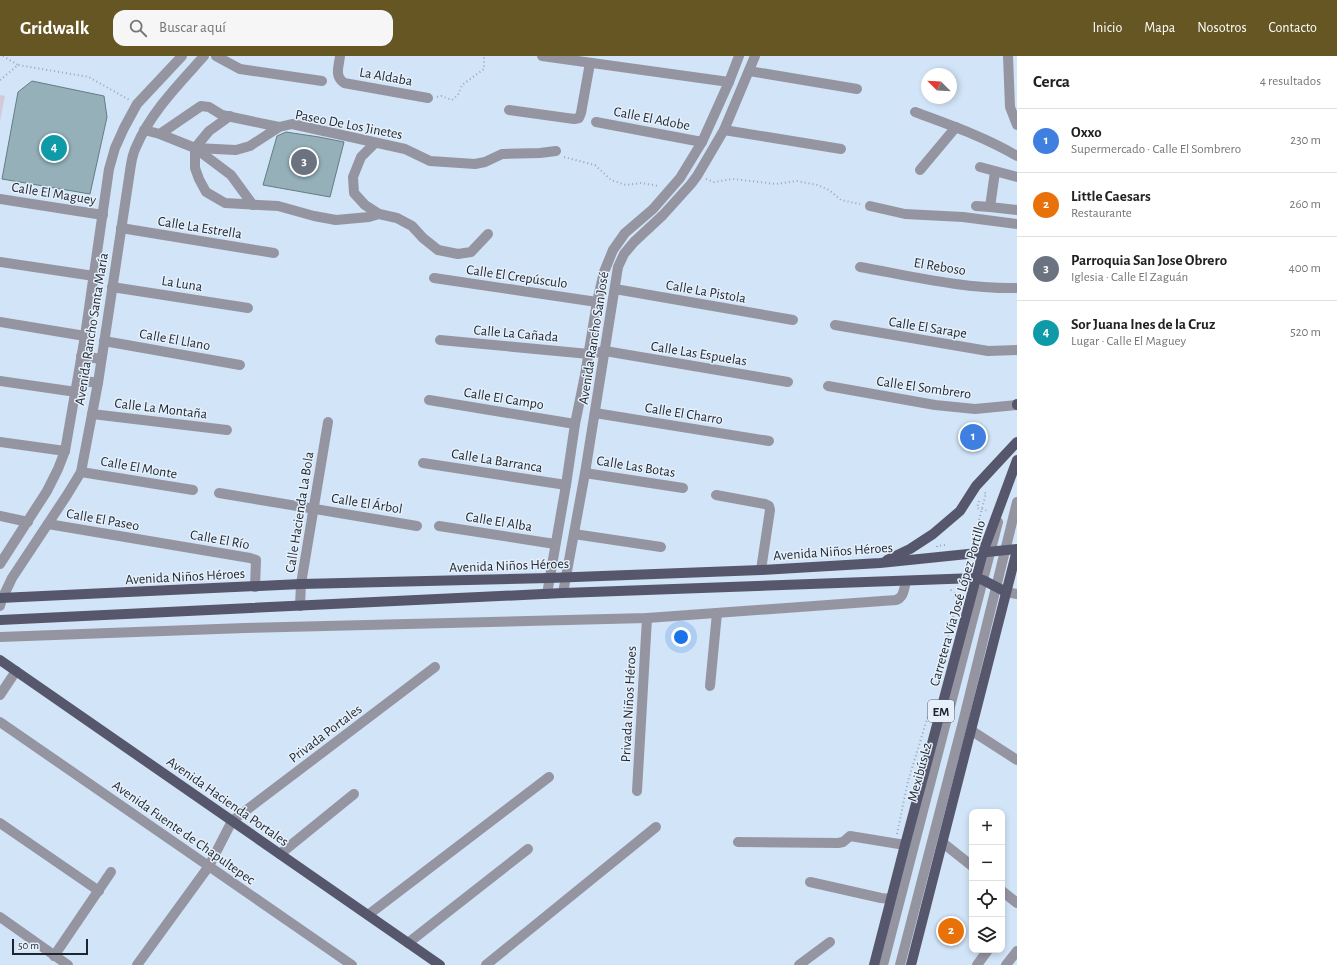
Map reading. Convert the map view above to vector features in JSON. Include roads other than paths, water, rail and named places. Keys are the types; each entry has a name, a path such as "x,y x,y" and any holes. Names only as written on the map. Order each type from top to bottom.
{"main road":[{"path":"880,563 910,549 934,534 960,511 976,486 1017,442"},
{"name":"Carretera Vía José López Portillo","path":"987,552 1017,460"},
{"name":"Avenida Niños Héroes","path":"1,601 301,584 566,578 761,570 880,563 1017,549"},
{"name":"EM","path":"911,965 972,731 1017,549"},
{"path":"0,620 563,593 906,581 980,579 1006,592"},
{"name":"Carretera Vía José López Portillo","path":"874,965 891,899 899,844 980,579"},
{"name":"Avenida Hacienda Portales","path":"0,660 440,965"}],"street":[{"name":"Avenida Rancho Santa María","path":"0,564 47,491 65,451 78,380 110,169 115,148 137,104 182,56"},
{"name":"Avenida Rancho Santa María","path":"1,601 12,578 81,472 98,383 130,172 135,149 144,130 161,105 204,56"},
{"path":"216,56 240,69 322,81"},
{"name":"La Aldaba","path":"340,56 338,75 340,80 344,83 428,98"},
{"path":"542,56 590,63 604,60 729,82"},
{"name":"Avenida Rancho San José","path":"547,594 575,424 589,354 597,302 604,272 613,250 625,233 652,209 680,178 702,142 729,82 738,56"},
{"name":"Avenida Rancho San José","path":"563,593 585,473 618,267 624,254 634,242 663,215 697,176 724,130 755,56"},
{"path":"1008,56 1010,107 1017,125"},
{"path":"509,110 574,119 578,118 581,113 590,63"},
{"path":"749,71 857,89"},
{"name":"Paseo De Los Jinetes","path":"160,134 201,106 209,107 222,115 279,127 292,124 405,149 430,161 475,164 485,162 502,154 556,151"},
{"path":"915,112 993,142 1017,156"},
{"path":"230,116 209,131 195,148 195,168 206,192 226,203 278,206 314,216 336,220 369,217 379,214"},
{"name":"Calle El Adobe","path":"596,122 702,142"},
{"path":"195,148 236,150 250,146 279,127"},
{"path":"920,170 956,127"},
{"path":"144,130 160,134 195,148 231,175 253,205"},
{"path":"724,130 841,149"},
{"path":"375,143 361,158 353,177 354,193 365,205 379,214 397,218 412,226 423,238 438,250 458,254 471,252 488,234"},
{"path":"980,167 1017,177"},
{"path":"990,206 995,172"},
{"name":"Calle El Maguey","path":"0,199 103,215"},
{"path":"870,206 904,214 963,217 1017,224"},
{"path":"976,206 990,206 1017,210"},
{"name":"Calle La Estrella","path":"122,228 274,253"},
{"path":"0,262 94,276"},
{"name":"El Reboso","path":"860,267 954,284 1017,288"},
{"name":"Calle El Crepúsculo","path":"434,278 597,302"},
{"name":"La Luna","path":"112,287 248,308"},
{"name":"Calle La Pistola","path":"615,289 793,320"},
{"path":"0,322 85,336"},
{"name":"Calle El Sarape","path":"835,326 988,351 1017,350"},
{"name":"Calle El Llano","path":"104,340 240,365"},
{"name":"Calle La Cañada","path":"440,340 589,354 605,352"},
{"name":"Calle Las Espuelas","path":"605,352 788,382"},
{"path":"81,356 101,359"},
{"path":"78,380 98,383"},
{"path":"0,381 76,392"},
{"name":"Calle El Sombrero","path":"828,386 943,406 975,409 1017,404"},
{"name":"Calle El Campo","path":"429,400 575,424"},
{"name":"Calle El Charro","path":"595,413 769,440"},
{"name":"Calle La Montaña","path":"92,414 227,430"},
{"name":"Calle Hacienda La Bola","path":"300,606 301,584 328,422"},
{"path":"0,442 65,451"},
{"name":"Mexibús L2","path":"883,965 980,579 1017,447"},
{"name":"Calle La Barranca","path":"423,462 566,486"},
{"name":"Calle El Monte","path":"81,472 193,490"},
{"name":"Calle Las Botas","path":"585,473 683,488"},
{"name":"Calle El Árbol","path":"219,493 417,526"},
{"path":"716,495 769,506 770,510 761,570"},
{"name":"Mexibús L2","path":"900,965 1017,502"},
{"path":"0,516 28,522"},
{"name":"Calle El Paseo","path":"48,524 152,542"},
{"name":"Calle El Alba","path":"439,526 555,544"},
{"path":"574,534 661,547"},
{"name":"Calle El Río","path":"152,542 256,560 255,587"},
{"path":"0,637 245,628 647,618 896,600 903,595 906,581"},
{"path":"1006,592 1017,594"},
{"path":"710,686 717,613"},
{"name":"Privada Niños Héroes","path":"637,791 647,618"},
{"name":"Privada Portales","path":"232,821 435,667"},
{"path":"0,695 16,671"},
{"name":"Avenida Fuente de Chapultepec","path":"0,722 352,965"},
{"path":"972,731 1017,760"},
{"path":"368,915 549,777"},
{"path":"280,854 354,794"},
{"path":"137,965 210,866 232,821"},
{"path":"0,823 99,891"},
{"path":"486,965 656,827"},
{"path":"738,842 838,843 843,842 850,836 899,844"},
{"path":"943,843 969,864"},
{"path":"408,943 528,849"},
{"path":"54,956 112,872"},
{"path":"810,882 891,899"},
{"path":"1005,893 1017,903"},
{"path":"0,917 68,965"},
{"path":"799,965 830,942"},
{"path":"1006,965 1017,951"},
{"path":"977,965 986,953"}],"place":[{"name":"Sor Juana Ines de la Cruz","path":"54,148"},
{"name":"Parroquia San Jose Obrero","path":"304,162"},
{"name":"Oxxo","path":"973,437"},
{"name":"Little Caesars","path":"951,931"}]}
